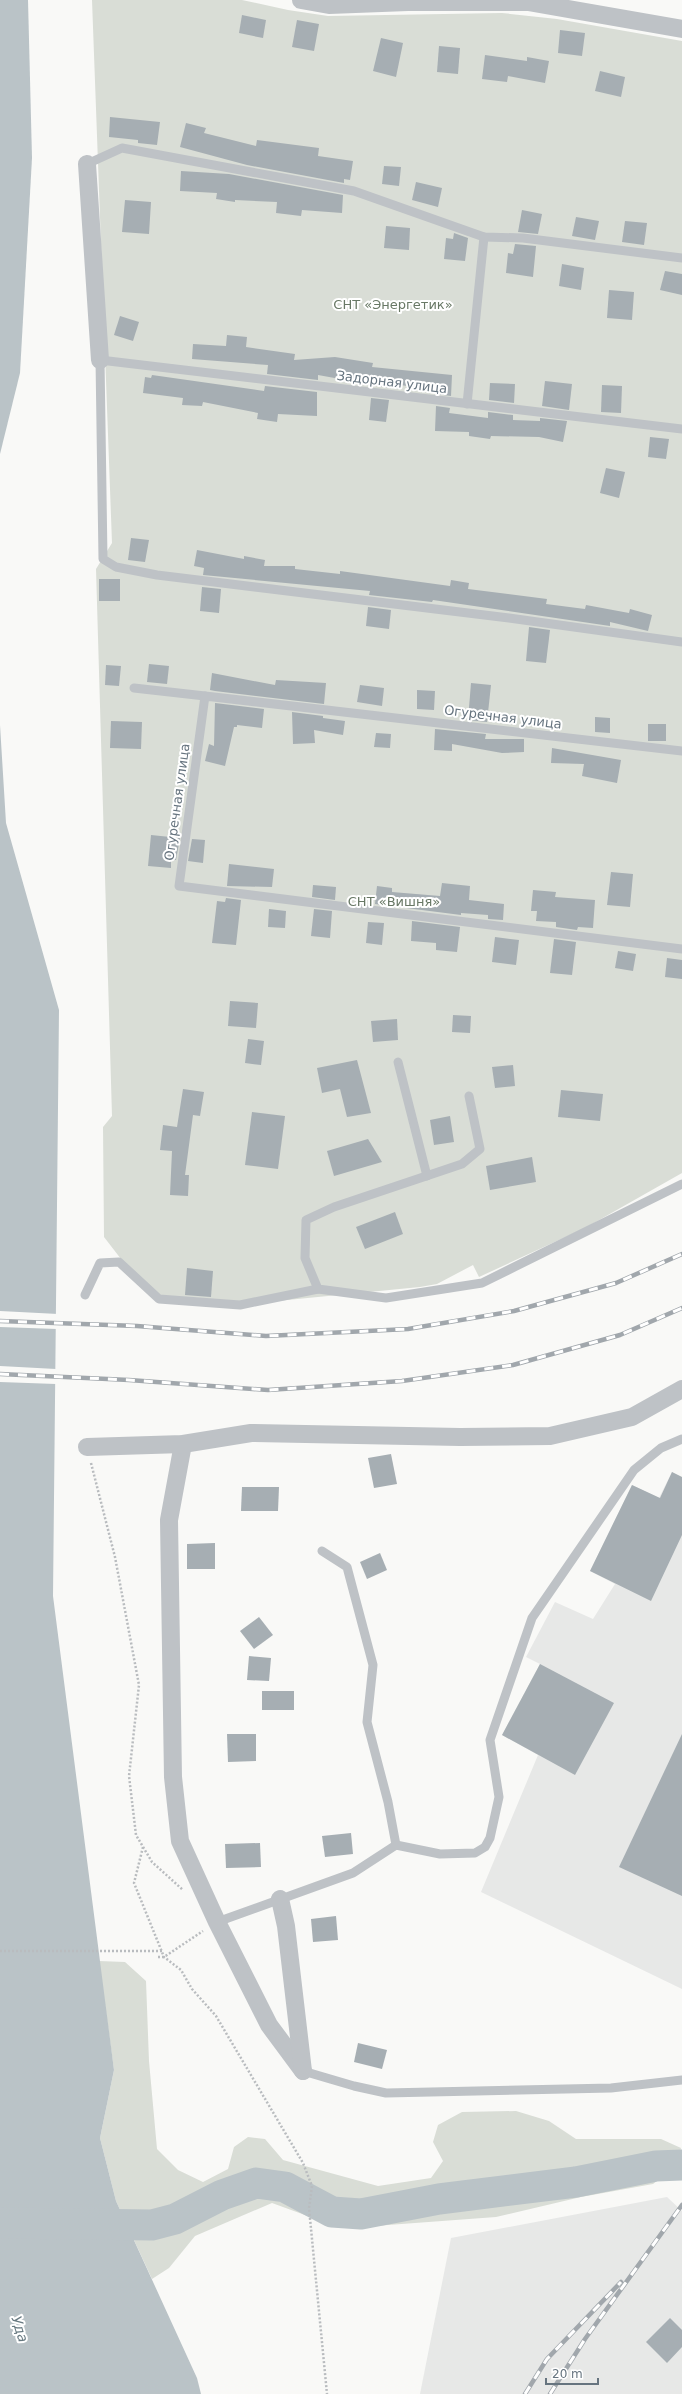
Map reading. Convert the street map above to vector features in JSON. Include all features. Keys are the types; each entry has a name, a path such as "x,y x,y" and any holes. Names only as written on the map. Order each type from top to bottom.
{"street":[{"path":"301,0 329,5 408,2 528,2 682,29"},
{"path":"88,164 100,360"},
{"path":"87,1447 183,1444 251,1433 460,1437 550,1436 632,1417 682,1389"},
{"path":"183,1444 169,1520 173,1777 180,1841 217,1922 269,2025 303,2071"},
{"path":"280,1899 286,1926 303,2071"}],"lane":[{"path":"88,164 122,148 346,190 484,237 523,238 682,258"},
{"path":"467,404 484,237"},
{"path":"100,360 103,559 116,567 157,575 509,618 682,642"},
{"name":"Задорная улица","path":"100,360 682,429"},
{"path":"134,688 205,696"},
{"name":"Огуречная улица","path":"682,751 205,696 179,886 682,948"},
{"path":"398,1062 427,1176"},
{"path":"318,1289 305,1258 306,1220 334,1207 462,1164 480,1149 468,1096"},
{"path":"85,1295 100,1263 119,1262 159,1299 240,1305 318,1289 386,1298 482,1283 682,1184"},
{"path":"217,1922 353,1873 396,1845 440,1854 475,1853 485,1847 490,1838 499,1798 490,1740 532,1618 634,1470 661,1448 682,1440"},
{"path":"322,1551 347,1567 373,1665 367,1722 388,1802 396,1845"},
{"path":"303,2071 354,2086 386,2093 611,2088 682,2080"}],"path":[{"path":"87,1447 115,1557 139,1685 129,1776 136,1835 152,1862 184,1892"},
{"path":"143,1847 134,1883 163,1952 164,1958"},
{"path":"164,1958 217,1922"},
{"path":"0,1951 163,1952"},
{"path":"158,1957 164,1958 181,1970 192,1989 216,2016 303,2163 312,2186 309,2208 327,2394"}],"shaded area":[{"path":"672,1472 682,1477 682,1989 481,1892 538,1755 502,1735 540,1664 526,1657 555,1602 593,1619 615,1584 590,1571 632,1485 659,1498"},
{"path":"667,2197 682,2211 682,2394 420,2394 451,2238"}],"green space":[{"path":"92,0 242,0 288,10 328,16 502,13 557,19 682,41 682,1173 585,1228 479,1277 473,1265 437,1284 420,1287 217,1307 166,1301 121,1259 104,1237 103,1127 112,1116 96,569 112,543"},
{"path":"99,1961 125,1962 146,1981 149,2061 157,2149 178,2170 203,2182 228,2169 234,2147 248,2137 265,2139 283,2160 378,2186 431,2178 443,2161 433,2142 438,2125 462,2112 516,2111 549,2121 576,2139 661,2139 681,2148 676,2166 653,2184 581,2197 496,2217 361,2227 324,2222 272,2203 195,2236 169,2268 152,2279 116,2201 100,2138 114,2070"}],"water":[{"path":"0,0 28,0 32,158 20,373 0,454"},
{"name":"Уда","path":"0,725 6,823 59,1010 53,1596 114,2070 100,2138 116,2201 197,2378 201,2394 0,2394"}],"pier":[{"path":"0,1311 58,1314 57,1329 0,1327"},
{"path":"0,1366 56,1369 56,1384 0,1382"}],"building":[{"path":"242,15 266,20 263,38 239,33"},
{"path":"297,20 319,24 314,51 292,47"},
{"path":"560,30 585,33 582,56 558,53"},
{"path":"381,38 403,43 396,77 373,71"},
{"path":"439,46 460,48 458,74 437,72"},
{"path":"485,55 527,61 527,57 549,61 545,83 508,76 507,82 482,79"},
{"path":"600,71 625,77 621,97 595,91"},
{"path":"110,117 160,122 157,145 138,143 138,140 109,137"},
{"path":"186,123 206,128 204,133 256,146 257,140 319,148 318,156 353,161 350,180 344,179 344,183 247,165 180,147"},
{"path":"384,166 401,167 399,186 382,184"},
{"path":"181,171 229,174 343,195 342,213 302,210 301,216 276,213 277,202 235,200 235,202 216,199 217,193 180,191"},
{"path":"416,182 442,188 438,207 412,200"},
{"path":"125,200 151,202 149,234 122,232"},
{"path":"522,210 542,214 538,234 518,232"},
{"path":"576,217 599,221 595,240 572,236"},
{"path":"625,221 647,223 644,245 622,242"},
{"path":"386,226 410,228 409,250 384,248"},
{"path":"454,233 468,238 465,261 444,259 446,238 453,239"},
{"path":"515,244 536,246 533,277 506,273 508,253 513,254"},
{"path":"562,264 584,268 581,290 559,286"},
{"path":"665,271 682,274 682,295 660,290"},
{"path":"609,290 634,292 632,320 607,318"},
{"path":"120,316 139,322 133,341 114,335"},
{"path":"227,335 247,337 246,347 295,354 294,360 335,357 373,363 372,367 452,375 451,396 436,394 434,389 391,384 390,388 318,375 318,380 267,374 268,365 192,359 193,344 226,346"},
{"path":"152,375 264,391 265,386 317,392 317,416 278,414 277,422 257,419 258,413 203,402 202,406 182,405 183,398 143,393 145,377 151,378"},
{"path":"545,381 572,384 569,410 542,406"},
{"path":"490,383 515,384 514,403 489,400"},
{"path":"602,385 622,386 621,413 601,412"},
{"path":"371,398 389,400 386,422 369,420"},
{"path":"436,406 450,408 449,413 488,418 488,412 513,415 513,420 540,421 540,418 567,421 563,442 539,437 491,436 490,439 469,436 469,432 435,431"},
{"path":"650,437 669,439 666,459 648,457"},
{"path":"606,468 625,472 619,498 600,493"},
{"path":"131,538 149,540 145,562 128,560"},
{"path":"197,550 244,559 244,556 265,560 264,566 295,566 295,569 340,574 340,571 450,586 451,580 469,583 468,589 547,599 546,604 585,609 586,605 629,613 630,609 652,615 648,631 610,622 610,626 433,600 432,602 369,595 370,591 203,575 204,568 194,566"},
{"path":"99,579 120,579 120,601 99,601"},
{"path":"202,587 221,589 219,613 200,611"},
{"path":"368,607 391,610 389,629 366,626"},
{"path":"529,627 550,630 546,663 526,661"},
{"path":"149,664 169,666 167,684 147,682"},
{"path":"106,665 121,666 119,686 105,685"},
{"path":"212,673 275,685 276,680 326,683 324,704 210,690"},
{"path":"471,683 491,685 487,722 468,720"},
{"path":"360,685 384,688 382,706 357,702"},
{"path":"417,690 435,691 434,710 417,709"},
{"path":"215,703 264,709 262,728 237,725 237,727 234,727 225,766 205,761 209,744 214,746"},
{"path":"292,712 323,716 323,718 345,721 343,735 314,730 315,743 293,744"},
{"path":"595,717 610,718 610,733 595,732"},
{"path":"111,721 142,722 141,749 110,748"},
{"path":"648,724 666,724 666,741 648,741"},
{"path":"435,729 486,734 485,739 524,739 524,752 502,753 452,744 452,751 434,750"},
{"path":"376,733 391,734 390,748 374,747"},
{"path":"552,748 621,760 617,783 582,776 584,764 551,763"},
{"path":"151,835 180,838 176,860 171,860 171,868 148,866"},
{"path":"192,839 205,840 203,863 188,861"},
{"path":"229,864 274,869 272,887 227,886"},
{"path":"611,872 633,874 630,907 607,905"},
{"path":"442,883 470,886 469,900 504,904 503,920 488,919 488,915 461,913 461,915 375,904 377,886 392,888 392,892 440,896"},
{"path":"313,885 336,887 335,900 312,897"},
{"path":"533,890 556,892 555,897 595,900 593,928 578,927 577,930 556,927 556,922 536,921 537,911 531,911"},
{"path":"226,898 241,900 236,945 212,943 217,901 225,902"},
{"path":"269,909 286,911 285,928 268,927"},
{"path":"314,909 332,911 330,938 311,936"},
{"path":"412,921 460,927 457,952 436,950 436,943 411,941"},
{"path":"368,922 384,923 382,945 366,943"},
{"path":"495,937 519,940 516,965 492,962"},
{"path":"554,939 576,942 572,975 550,973"},
{"path":"618,951 636,954 633,971 615,968"},
{"path":"667,958 682,960 682,979 665,977"},
{"path":"230,1001 258,1003 256,1028 228,1026"},
{"path":"453,1015 471,1016 470,1033 452,1032"},
{"path":"397,1019 398,1040 373,1042 371,1021"},
{"path":"248,1039 264,1041 261,1065 245,1063"},
{"path":"357,1060 371,1113 347,1117 340,1089 322,1093 317,1068"},
{"path":"513,1065 515,1086 495,1088 492,1067"},
{"path":"183,1089 204,1092 200,1116 193,1115 185,1175 189,1175 188,1196 170,1195 172,1151 160,1150 163,1125 177,1127"},
{"path":"561,1090 603,1094 600,1121 558,1117"},
{"path":"252,1112 285,1116 278,1169 245,1165"},
{"path":"450,1116 454,1142 434,1145 430,1120"},
{"path":"368,1139 382,1162 334,1176 327,1151"},
{"path":"532,1157 536,1182 490,1190 486,1166"},
{"path":"395,1212 403,1234 365,1249 356,1227"},
{"path":"187,1268 213,1271 211,1297 185,1295"},
{"path":"391,1454 397,1484 374,1488 368,1458"},
{"path":"672,1472 682,1477 682,1535 651,1601 590,1571 632,1485 660,1498"},
{"path":"242,1487 279,1487 278,1511 241,1511"},
{"path":"215,1543 215,1569 187,1569 187,1544"},
{"path":"380,1553 387,1570 367,1579 360,1562"},
{"path":"259,1617 273,1635 254,1649 240,1631"},
{"path":"249,1656 271,1658 269,1681 247,1680"},
{"path":"540,1664 614,1703 575,1775 502,1735"},
{"path":"262,1691 294,1691 294,1710 262,1710"},
{"path":"227,1734 256,1734 256,1761 228,1762"},
{"path":"682,1734 682,1896 619,1867"},
{"path":"351,1833 353,1854 325,1857 322,1836"},
{"path":"260,1843 261,1867 226,1868 225,1844"},
{"path":"336,1916 338,1940 313,1942 311,1919"},
{"path":"358,2043 387,2050 382,2069 354,2062"},
{"path":"670,2318 682,2330 682,2347 667,2363 646,2342"}],"waterway":[{"path":"0,2223 152,2225 175,2219 222,2195 256,2183 285,2187 332,2212 361,2214 439,2199 576,2182 656,2166 682,2165"}],"railway":[{"path":"0,1321 137,1326 266,1336 408,1329 514,1311 616,1283 682,1254"},
{"path":"0,1374 129,1380 268,1390 402,1381 513,1365 620,1335 682,1308"},
{"path":"550,2394 585,2339 682,2205"},
{"path":"525,2394 547,2359 621,2282"}],"park label":[{"name":"СНТ «Энергетик»","path":"393,304"},
{"name":"СНТ «Вишня»","path":"394,901"}]}
